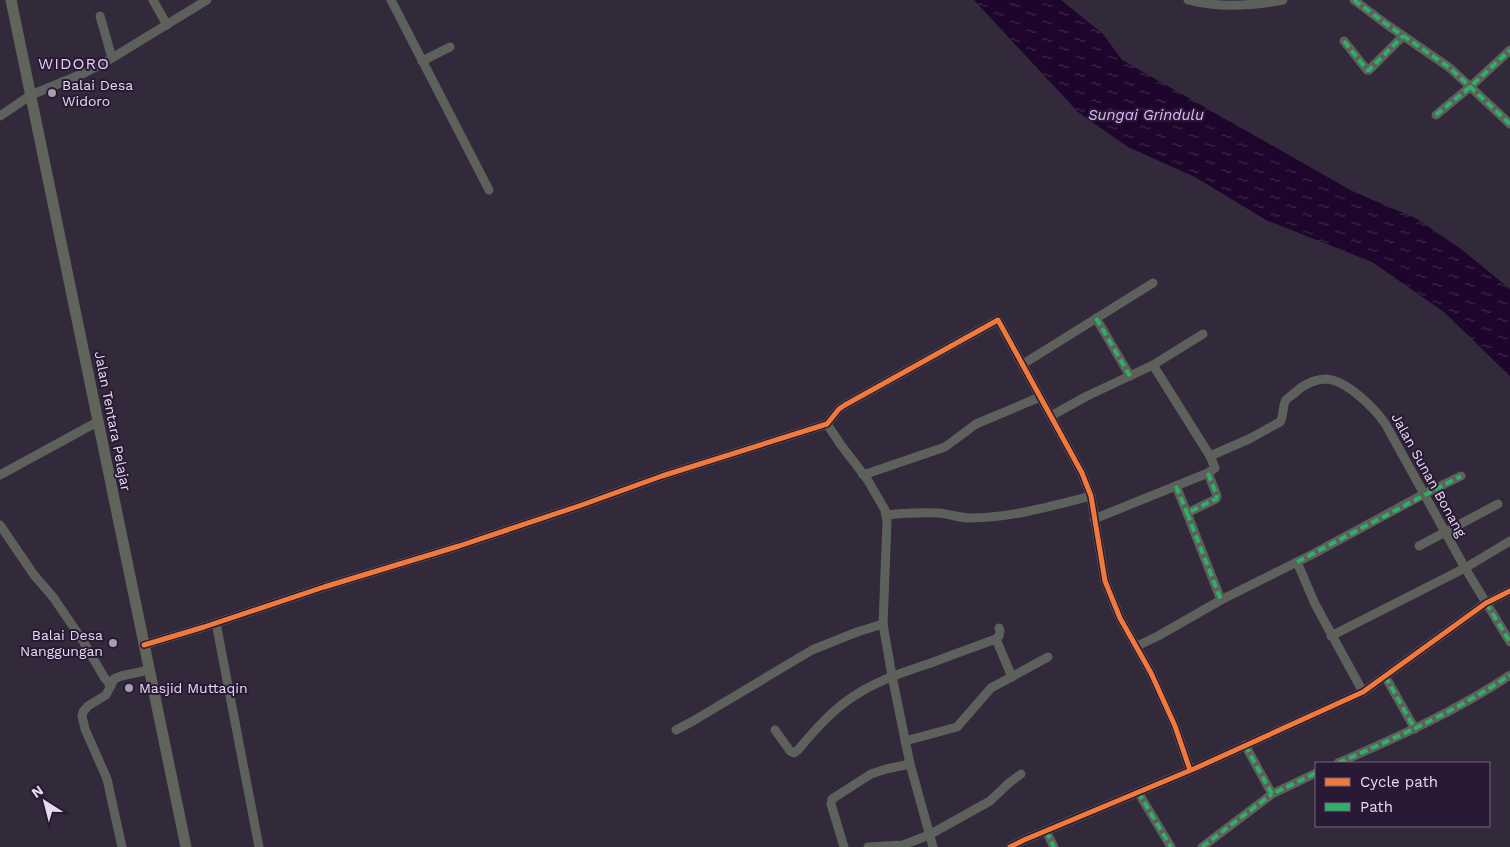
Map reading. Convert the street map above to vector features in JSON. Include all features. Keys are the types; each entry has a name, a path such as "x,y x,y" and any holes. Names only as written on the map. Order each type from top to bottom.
{"main road":[{"name":"Jalan Tentara Pelajar","path":"13,0 99,421 114,506 186,847"}],"street":[{"path":"153,0 167,25"},
{"path":"0,116 31,95 82,74 112,58 207,0"},
{"path":"391,0 489,190"},
{"path":"1188,0 1199,3 1238,5 1283,0"},
{"path":"1354,0 1450,68 1510,124"},
{"path":"100,16 112,58"},
{"path":"1344,41 1367,70 1369,70 1403,36"},
{"path":"422,61 450,47"},
{"path":"1436,115 1510,50"},
{"path":"1023,364 1153,283"},
{"path":"1096,318 1130,376"},
{"path":"144,645 459,546 662,476 827,424 844,405 997,320 1000,321 1082,473 1091,496 1105,581 1120,618 1137,646 1175,726 1190,770"},
{"path":"1051,416 1087,396 1153,365 1203,334"},
{"path":"1094,519 1208,473 1216,468 1153,365"},
{"name":"Jalan Sunan Bonang","path":"1210,456 1257,435 1280,422 1286,400 1310,382 1332,380 1342,385 1365,400 1381,417 1465,568 1510,642"},
{"path":"863,475 945,447 976,424 1040,397"},
{"path":"0,475 99,421"},
{"path":"827,424 885,510 887,522 883,624 910,764 933,847"},
{"path":"1187,513 1216,499 1217,496 1208,473"},
{"path":"1137,646 1221,600 1461,476"},
{"path":"1176,486 1221,600"},
{"path":"886,515 921,512 941,513 968,518 994,516 1031,511 1091,496"},
{"path":"1419,546 1498,504"},
{"path":"0,525 34,575 53,597 111,686"},
{"path":"1331,636 1465,568 1510,541"},
{"path":"1297,562 1331,636 1363,692"},
{"path":"1010,847 1190,770 1363,692 1486,603 1510,591"},
{"path":"216,623 258,847"},
{"path":"676,730 812,650 883,624"},
{"path":"775,730 790,751 796,752 842,704 869,687 892,676 996,639 999,636 999,628"},
{"path":"996,639 1012,677"},
{"path":"905,741 957,727 991,688 1048,657"},
{"path":"122,847 107,779 82,720 83,712 106,695 117,677 149,670"},
{"path":"1340,762 1415,729 1471,700 1510,675"},
{"path":"1385,676 1415,729"},
{"path":"1245,745 1272,794"},
{"path":"844,847 830,804 832,799 871,774 910,764"},
{"path":"1202,847 1272,794 1315,773"},
{"path":"868,847 904,845 929,835 986,804 1021,774"},
{"path":"1138,792 1171,847"},
{"path":"1046,831 1054,847"}],"water":[{"name":"Sungai Grindulu","path":"974,0 1061,0 1103,34 1122,60 1352,191 1417,219 1461,249 1510,289 1510,376 1444,312 1372,262 1266,220 1195,177 1128,147 1078,112"}],"marked path":[{"path":"1354,0 1450,68 1510,124"},
{"path":"1344,41 1367,70 1369,70 1403,36"},
{"path":"1436,115 1510,50"},
{"path":"1096,318 1130,376"},
{"path":"1208,473 1217,496 1216,499 1187,513 1221,600"},
{"path":"1297,562 1461,476"},
{"path":"1176,486 1187,513"},
{"path":"1486,603 1510,642"},
{"path":"1340,762 1448,712 1510,675"},
{"path":"1385,676 1415,729"},
{"path":"1245,745 1272,794 1315,773"},
{"path":"1138,792 1171,847"},
{"path":"1202,847 1272,794"},
{"path":"1046,831 1054,847"}],"cycle path":[{"path":"144,645 459,546 662,476 827,424 839,409 845,405 998,320 1082,473 1091,496 1105,581 1120,618 1151,673 1175,726 1190,770"},
{"path":"1010,847 1196,768 1363,692 1486,603 1510,591"}],"place":[{"name":"Balai Desa Widoro","path":"52,93"},
{"name":"Balai Desa Nanggungan","path":"113,643"},
{"name":"Masjid Muttaqin","path":"129,688"}],"district":[{"name":"WIDORO","path":"74,63"}]}
